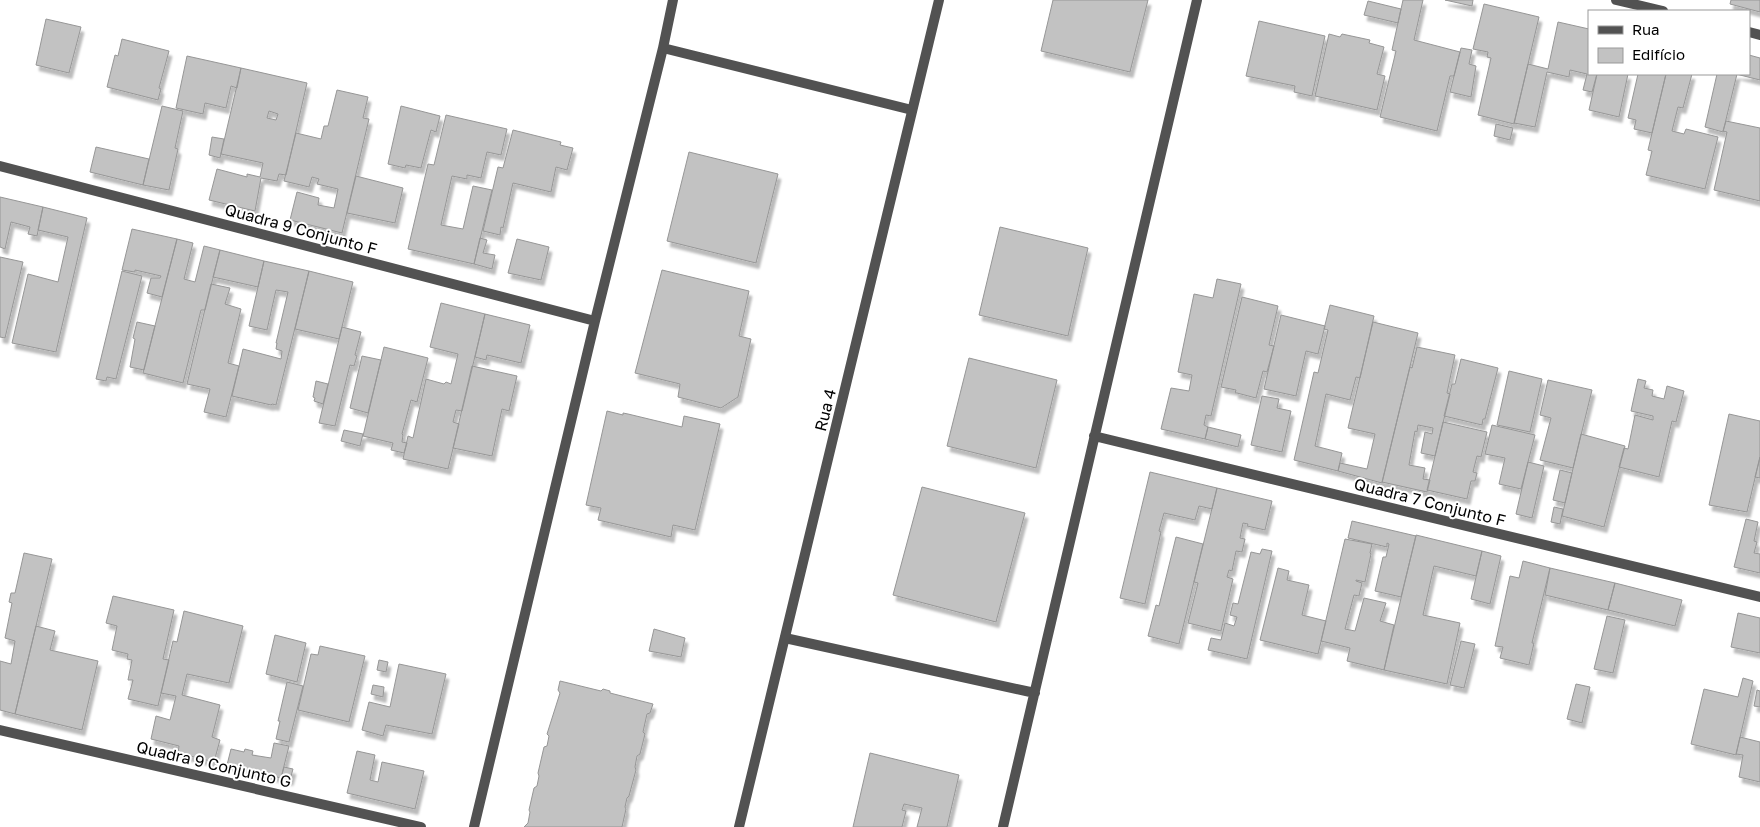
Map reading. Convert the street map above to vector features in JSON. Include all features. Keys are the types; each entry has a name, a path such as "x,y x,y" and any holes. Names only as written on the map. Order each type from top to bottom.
{"street":[{"path":"474,827 595,321 663,48 673,0"},
{"name":"Rua 4","path":"739,827 939,0"},
{"path":"1003,827 1197,0"},
{"path":"1616,0 1659,10"},
{"path":"663,48 912,110"},
{"name":"Quadra 9 Conjunto F","path":"0,166 595,321"},
{"name":"Quadra 7 Conjunto F","path":"1094,436 1760,597"},
{"path":"785,638 1035,694"},
{"name":"Quadra 9 Conjunto G","path":"0,730 421,827"}],"building":[{"path":"1053,0 1148,0 1130,72 1041,51"},
{"path":"1403,0 1423,0 1414,40 1460,52 1454,76 1450,76 1437,131 1380,117 1396,51 1392,50"},
{"path":"1445,0 1473,0 1472,6"},
{"path":"1731,0 1760,0 1760,12 1730,4"},
{"path":"1368,1 1401,9 1398,23 1364,15"},
{"path":"1484,4 1539,17 1514,124 1478,115 1491,58 1487,57 1488,52 1473,49"},
{"path":"46,19 81,27 69,73 36,65"},
{"path":"1259,21 1325,36 1312,96 1294,92 1295,86 1246,76"},
{"path":"1558,22 1588,29 1588,75 1597,75 1592,92 1583,90 1587,74 1570,70 1569,77 1547,72 1535,127 1514,123 1528,64 1548,69"},
{"path":"1329,34 1340,37 1342,34 1370,40 1369,43 1384,47 1377,74 1385,76 1377,110 1315,96"},
{"path":"122,39 169,51 159,88 161,89 158,100 107,87 115,55 118,56"},
{"path":"1461,48 1472,50 1469,64 1476,66 1471,97 1450,92"},
{"path":"1750,55 1760,58 1760,80 1740,75 1750,75"},
{"path":"187,56 241,68 237,88 231,86 226,108 205,103 203,114 176,108"},
{"path":"241,68 307,83 286,175 279,174 277,181 261,178 255,211 209,200 217,169 247,177 247,174 260,177 263,163 221,154","holes":["269,111 278,114 276,120 267,118"]},
{"path":"1597,75 1628,75 1619,117 1589,110"},
{"path":"1638,75 1666,75 1652,133 1634,129 1636,120 1628,118"},
{"path":"1666,75 1692,75 1683,108 1678,107 1672,131 1684,134 1686,129 1718,137 1705,189 1646,175 1652,151 1648,150"},
{"path":"1717,75 1737,75 1723,132 1705,127"},
{"path":"337,90 368,97 363,118 369,119 342,233 290,220 297,192 319,198 318,205 334,208 338,189 317,184 319,179 312,177 309,187 284,181 296,133 321,139 324,126 328,126"},
{"path":"162,106 183,111 175,148 178,149 169,190 143,185"},
{"path":"401,106 440,116 436,132 431,130 421,168 406,165 405,168 388,164"},
{"path":"446,115 507,129 501,155 487,152 481,178 467,175 467,179 452,176 441,225 463,229 473,186 492,190 474,264 408,249 428,164 434,165"},
{"path":"1726,121 1760,128 1760,201 1714,190 1727,132 1723,131"},
{"path":"1496,124 1513,128 1510,140 1494,136"},
{"path":"513,130 561,142 560,145 573,148 567,170 556,167 551,192 513,183 500,235 483,231 498,167 503,168"},
{"path":"212,137 224,139 220,158 209,155"},
{"path":"96,147 149,159 143,185 90,172"},
{"path":"689,152 778,174 756,263 667,241"},
{"path":"356,176 403,188 395,223 347,213"},
{"path":"0,197 43,207 37,236 28,234 30,227 11,222 5,249 0,247"},
{"path":"43,207 87,218 56,352 12,343 28,274 58,282 68,237 38,230"},
{"path":"1000,227 1088,248 1068,336 979,315"},
{"path":"132,229 177,239 162,297 147,293 151,278 160,278 161,276 135,270 135,272 122,270"},
{"path":"480,238 487,240 483,253 495,255 492,269 474,264"},
{"path":"177,239 193,243 184,279 195,282 204,246 220,250 205,310 201,310 183,383 143,373"},
{"path":"517,239 549,247 541,280 508,273"},
{"path":"220,250 264,261 258,287 213,277"},
{"path":"0,257 23,262 5,338 0,337"},
{"path":"264,261 309,271 276,405 232,396 243,349 281,359 282,351 276,349 276,343 288,292 276,290 267,330 249,326"},
{"path":"662,270 749,291 739,336 751,339 738,397 721,408 678,397 680,384 635,373"},
{"path":"122,271 142,276 116,379 107,377 106,381 96,379"},
{"path":"309,271 353,282 339,339 295,329"},
{"path":"1217,279 1241,284 1211,416 1206,415 1204,425 1208,427 1205,439 1161,429 1171,388 1189,391 1192,375 1178,372 1194,294 1213,298"},
{"path":"211,284 230,288 225,304 241,309 228,363 239,366 226,417 204,412 210,389 187,384"},
{"path":"1242,297 1278,306 1269,345 1274,346 1267,372 1263,371 1256,398 1235,393 1236,390 1221,387"},
{"path":"441,303 485,314 462,411 456,410 453,422 459,424 448,469 403,459 408,436 413,438 426,379 451,384 458,354 430,347"},
{"path":"1330,305 1374,316 1360,378 1356,377 1350,400 1326,394 1315,446 1342,453 1338,471 1294,460 1314,372 1318,373 1328,330 1324,329"},
{"path":"485,314 530,325 521,363 487,355 486,360 475,357"},
{"path":"1281,315 1325,326 1318,354 1306,351 1296,396 1264,389"},
{"path":"137,322 155,326 144,370 130,367"},
{"path":"1373,322 1418,333 1382,483 1338,471 1340,463 1367,469 1375,434 1348,428"},
{"path":"342,327 361,332 355,355 357,356 354,366 350,365 335,426 319,423"},
{"path":"384,347 428,358 417,402 411,400 402,434 402,442 407,443 404,453 391,450 393,443 363,436"},
{"path":"1417,347 1455,355 1447,393 1450,394 1435,456 1421,453 1425,432 1432,434 1433,428 1418,425 1417,432 1415,431 1409,465 1425,468 1423,479 1430,480 1427,492 1382,482 1410,367 1412,368"},
{"path":"362,356 381,360 368,413 350,408"},
{"path":"969,358 1057,380 1036,468 947,446"},
{"path":"1461,359 1498,368 1482,425 1444,416"},
{"path":"472,366 517,376 509,411 502,409 492,456 453,448"},
{"path":"1509,371 1542,379 1530,432 1497,425"},
{"path":"1638,379 1646,381 1644,388 1653,390 1652,396 1664,399 1667,386 1684,391 1676,422 1672,421 1659,477 1619,467 1624,448 1628,449 1635,415 1653,420 1653,416 1631,411"},
{"path":"1548,380 1592,390 1573,468 1540,460 1551,418 1540,415"},
{"path":"316,381 328,384 323,404 314,401"},
{"path":"1262,396 1279,399 1277,408 1291,411 1282,452 1251,445"},
{"path":"607,411 682,427 684,416 720,424 695,530 673,525 671,537 598,520 601,508 586,505"},
{"path":"1729,414 1760,421 1760,457 1747,512 1709,505"},
{"path":"1443,422 1487,432 1481,457 1477,456 1473,472 1477,473 1475,481 1471,481 1467,499 1427,490"},
{"path":"1492,425 1535,435 1521,489 1499,484 1505,458 1485,454"},
{"path":"1208,427 1241,435 1238,447 1205,439"},
{"path":"344,430 363,434 360,446 341,441"},
{"path":"1581,434 1625,446 1604,527 1562,516"},
{"path":"1760,457 1760,478 1755,477"},
{"path":"1528,462 1544,466 1532,518 1516,514"},
{"path":"1560,470 1572,473 1565,503 1553,500"},
{"path":"1150,472 1217,488 1212,509 1199,506 1195,520 1164,513 1145,604 1120,598"},
{"path":"922,487 1025,513 996,622 893,595"},
{"path":"1217,488 1272,501 1265,530 1247,526 1248,524 1243,523 1240,538 1245,539 1242,552 1236,551 1232,571 1229,570 1227,577 1233,579 1221,631 1188,623 1198,583 1194,582"},
{"path":"1554,507 1563,509 1560,524 1551,522"},
{"path":"1746,519 1758,522 1754,541 1757,542 1754,553 1760,554 1760,573 1734,567"},
{"path":"1352,521 1416,536 1401,597 1375,591 1383,557 1386,557 1389,544 1387,543 1387,547 1348,538"},
{"path":"1416,535 1482,551 1476,576 1434,566 1423,615 1460,623 1447,684 1384,670"},
{"path":"1176,537 1203,544 1179,644 1148,636 1156,605 1159,606"},
{"path":"1345,539 1372,544 1365,582 1356,580 1362,583 1359,596 1354,595 1345,629 1355,631 1364,598 1386,603 1380,621 1394,625 1384,670 1347,661 1350,648 1321,641"},
{"path":"1262,549 1272,551 1247,659 1208,650 1211,638 1221,640 1225,623 1234,626 1237,617 1230,615 1233,603 1238,604 1251,552 1260,554"},
{"path":"1482,551 1501,556 1490,604 1471,599"},
{"path":"24,553 52,559 15,714 0,710 0,661 11,664 15,641 5,638 12,603 9,602 11,593 15,593"},
{"path":"1523,561 1550,568 1532,643 1534,643 1529,665 1500,658 1503,647 1495,646 1510,576 1519,578"},
{"path":"1278,568 1289,571 1287,580 1309,585 1302,615 1326,621 1318,654 1260,640"},
{"path":"1550,568 1615,583 1608,610 1545,595"},
{"path":"1615,583 1682,600 1675,626 1608,610"},
{"path":"113,596 174,610 163,659 169,660 158,706 128,699 133,680 128,680 132,660 127,659 128,654 112,650 117,626 106,623"},
{"path":"184,611 243,626 229,683 187,674 182,695 220,705 212,737 220,740 214,762 178,753 179,746 151,739 156,716 170,720 176,696 161,693 173,641 177,642"},
{"path":"1738,613 1760,618 1760,653 1731,647"},
{"path":"1607,616 1625,620 1613,673 1594,669"},
{"path":"36,626 55,631 50,650 98,661 82,730 15,714"},
{"path":"654,629 685,638 681,657 649,651"},
{"path":"275,635 306,643 297,682 266,674"},
{"path":"1461,641 1475,644 1464,688 1450,685"},
{"path":"320,646 365,656 349,722 298,710 311,654 318,655"},
{"path":"379,660 388,662 386,672 377,670"},
{"path":"399,664 446,674 432,734 386,725 383,736 362,730 369,702 390,707"},
{"path":"1743,678 1753,681 1736,755 1691,744 1704,689 1738,697"},
{"path":"560,681 601,691 603,689 610,691 610,693 653,704 650,713 647,714 643,732 645,734 640,754 637,756 636,770 627,798 622,827 524,827 528,823 529,810 534,788 537,786 544,747 547,746 549,736 547,734 560,693 558,690"},
{"path":"287,682 303,686 289,742 276,739"},
{"path":"1576,684 1590,687 1582,723 1567,719"},
{"path":"373,685 384,687 383,697 371,694"},
{"path":"1757,690 1760,691 1760,707 1754,706"},
{"path":"1740,737 1760,742 1760,782 1739,777 1743,755 1736,754"},
{"path":"274,743 289,746 281,778 227,765 231,749 244,752 245,749 253,751 252,755 271,758"},
{"path":"357,751 375,755 370,780 378,782 382,762 424,771 415,809 347,793"},
{"path":"870,753 959,775 947,827 917,827 922,808 904,804 902,810 906,811 902,827 853,827"},
{"path":"284,767 293,769 290,780 281,778"}]}
